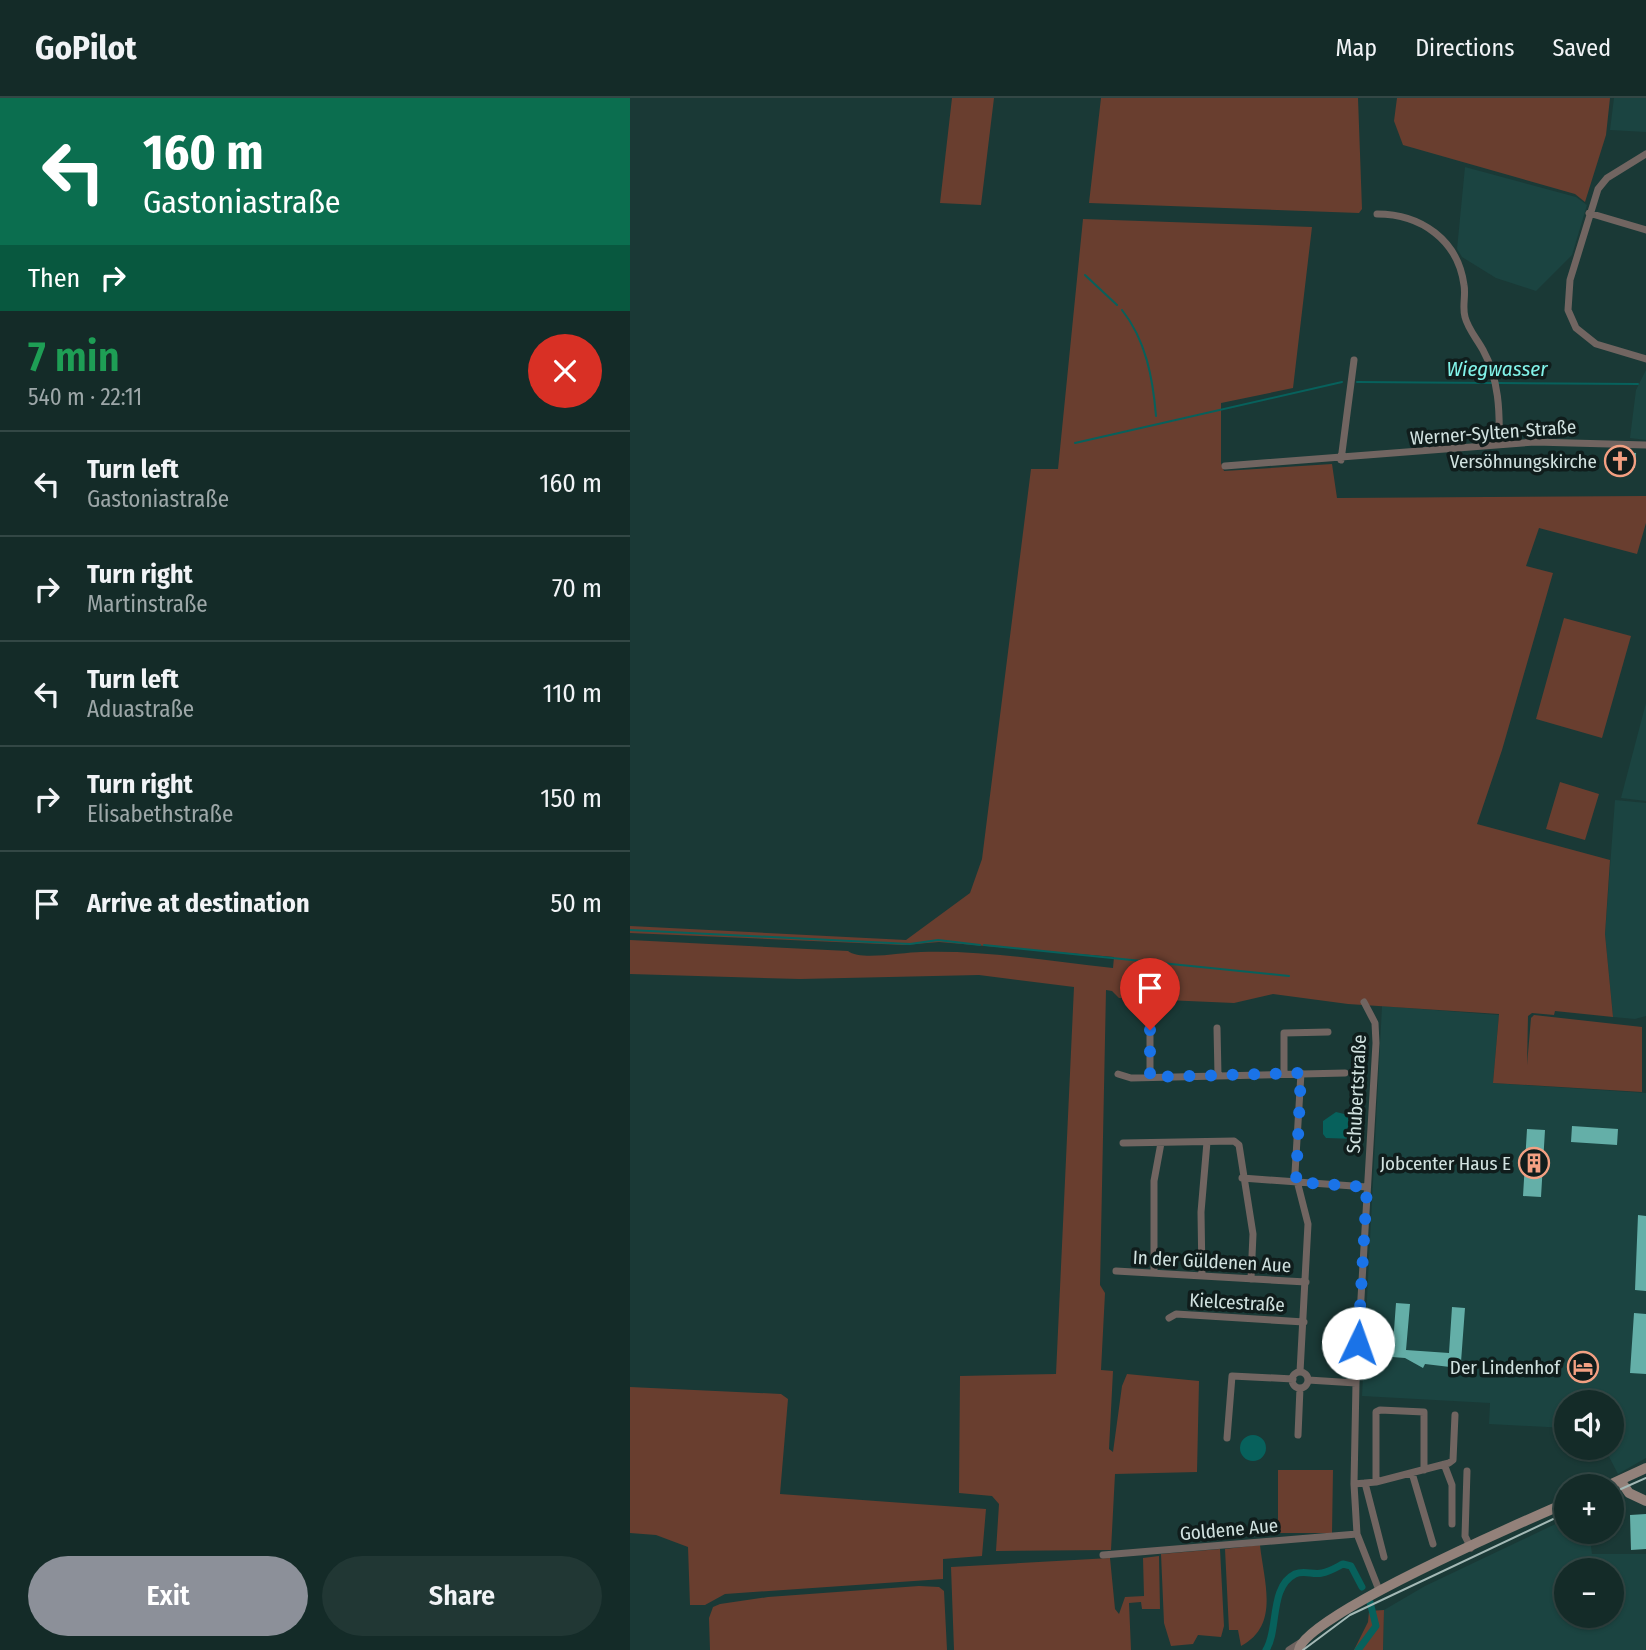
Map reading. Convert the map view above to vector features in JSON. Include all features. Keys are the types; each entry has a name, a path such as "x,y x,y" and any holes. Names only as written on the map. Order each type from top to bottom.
{"main road":[{"path":"1624,1477 1646,1468"},
{"path":"1624,1485 1629,1493 1646,1502"},
{"path":"1300,1646 1309,1633 1344,1609 1379,1590 1554,1509"}],"street":[{"path":"1646,154 1607,178 1598,189 1570,280 1568,310 1576,328 1596,344 1646,359"},
{"path":"1377,214 1405,217 1432,228 1452,249 1464,284 1465,316 1484,351 1496,384 1499,444"},
{"path":"1589,214 1646,230"},
{"path":"1341,460 1353,360"},
{"name":"Werner-Sylten-Straße","path":"1225,467 1341,460 1499,444 1646,444"},
{"name":"Schubertstraße","path":"1364,1002 1376,1032 1356,1382 1354,1484 1357,1534 1379,1590"},
{"path":"1217,1028 1218,1075"},
{"path":"1150,1030 1150,1077"},
{"path":"1284,1074 1284,1033 1328,1032"},
{"path":"1227,1438 1231,1376 1293,1379 1300,1372 1308,1224 1296,1182 1301,1073"},
{"path":"1118,1074 1150,1077 1345,1073"},
{"path":"1124,1143 1234,1141 1239,1145 1242,1178 1253,1234 1251,1279"},
{"path":"1202,1276 1201,1212 1207,1142"},
{"path":"1154,1273 1154,1181 1161,1143"},
{"path":"1242,1178 1367,1187"},
{"name":"In der Güldenen Aue","path":"1116,1271 1306,1282"},
{"name":"Kielcestraße","path":"1169,1318 1176,1314 1304,1322"},
{"path":"1300,1372 1308,1380 1356,1382"},
{"path":"1293,1379 1300,1388 1298,1435"},
{"path":"1300,1388 1305,1386 1308,1380"},
{"path":"1376,1482 1377,1412 1380,1410 1424,1412 1424,1470"},
{"path":"1354,1484 1376,1482 1453,1460 1455,1415"},
{"path":"1444,1464 1452,1485 1452,1524"},
{"path":"1467,1471 1465,1536 1471,1548"},
{"path":"1412,1473 1433,1544"},
{"path":"1364,1483 1384,1557"},
{"name":"Goldene Aue","path":"1103,1555 1357,1534"},
{"path":"1289,1650 1300,1646"}],"shaded area":[{"path":"952,98 994,98 981,205 940,203"},
{"path":"1101,98 1358,98 1362,209 1359,213 1089,203"},
{"path":"1397,98 1610,98 1606,135 1585,202 1575,194 1403,145 1394,121"},
{"path":"1614,98 1646,98 1646,132 1610,130"},
{"path":"1465,167 1576,197 1587,205 1572,255 1536,291 1496,278 1462,257 1457,249"},
{"path":"1083,219 1312,227 1293,388 1221,403 1221,463 1224,471 1332,464 1337,498 1646,496 1646,523 1637,554 1539,528 1526,566 1553,573 1502,750 1477,824 1610,860 1605,934 1613,1017 1555,1011 1554,1015 1532,1013 1528,1016 1527,1065 1531,1018 1534,1015 1642,1027 1642,1092 1493,1083 1499,1014 1348,1004 1273,994 1234,1003 1119,998 1112,991 1106,990 1100,1285 1105,1293 1101,1370 1113,1371 1109,1449 1113,1452 1122,1386 1127,1374 1199,1381 1197,1472 1115,1474 1111,1550 996,1551 999,1504 992,1496 959,1493 960,1376 1056,1374 1074,987 979,975 800,979 630,974 630,940 848,951 862,955 969,953 1113,968 1114,957 939,942 904,945 630,933 630,926 906,940 970,893 982,859 1031,469 1058,469"},
{"path":"1646,370 1646,440 1630,438 1636,390"},
{"path":"1564,618 1631,636 1602,738 1536,719"},
{"path":"1646,703 1646,801 1621,798"},
{"path":"1560,782 1599,794 1585,840 1546,829"},
{"path":"1615,800 1646,803 1646,1016 1635,1019 1613,1017 1605,934"},
{"path":"1382,1006 1499,1015 1493,1083 1646,1093 1646,1458 1618,1474 1611,1460 1624,1460 1624,1390 1554,1390 1554,1427 1489,1424 1490,1403 1362,1396"},
{"path":"1336,1112 1357,1117 1361,1129 1357,1139 1326,1138 1323,1134 1323,1121"},
{"path":"630,1387 781,1394 788,1399 780,1494 986,1509 982,1556 943,1559 943,1579 725,1594 705,1605 690,1605 688,1547 656,1535 630,1533"},
{"path":"1253,1435 1262,1439 1266,1448 1262,1457 1253,1461 1244,1457 1240,1448 1244,1439"},
{"path":"1278,1470 1333,1470 1332,1533 1278,1533"},
{"path":"1554,1525 1554,1544 1591,1544 1592,1554 1646,1554 1646,1650 1383,1650 1384,1610 1425,1586"},
{"path":"1260,1545 1267,1602 1265,1615 1261,1627 1241,1646 1238,1630 1229,1630 1225,1549"},
{"path":"1220,1549 1224,1626 1221,1637 1198,1635 1193,1644 1171,1646 1164,1623 1161,1554"},
{"path":"1159,1556 1160,1609 1142,1609 1141,1602 1129,1603 1131,1650 954,1650 951,1567 1110,1558 1115,1609 1119,1614 1125,1597 1144,1596 1143,1558"},
{"path":"919,1586 939,1587 944,1591 947,1650 710,1650 709,1618 713,1607 720,1604 768,1597"},
{"path":"1384,1610 1383,1650 1354,1650 1368,1622 1369,1611"}],"building":[{"name":"Versöhnungskirche","path":"1626,452 1636,453 1635,468 1605,465 1606,456 1626,455"},
{"path":"1572,1126 1618,1129 1617,1145 1571,1142"},
{"name":"Jobcenter Haus E","path":"1527,1129 1545,1130 1541,1197 1523,1196"},
{"path":"1638,1215 1646,1216 1646,1291 1635,1290"},
{"path":"1396,1303 1410,1304 1406,1350 1449,1353 1452,1307 1465,1308 1461,1362 1450,1361 1450,1367 1425,1364 1423,1368 1405,1358 1392,1357"},
{"path":"1634,1313 1646,1314 1646,1374 1630,1373"},
{"path":"1646,1514 1646,1549 1631,1550 1630,1515"}],"waterway":[{"path":"1085,275 1117,305"},
{"path":"1122,310 1143,347 1153,388 1156,416"},
{"name":"Wiegwasser","path":"1075,443 1342,382"},
{"name":"Wiegwasser","path":"1357,382 1492,383"},
{"name":"Wiegwasser","path":"1498,383 1638,384"},
{"path":"630,930 910,944 938,940 980,945"},
{"path":"984,945 1289,976"},
{"path":"1266,1650 1281,1589 1295,1574 1325,1572 1343,1564 1351,1566 1362,1587"},
{"path":"1358,1650 1376,1626 1370,1602"}],"tram line":[{"path":"1624,1488 1646,1478"},
{"path":"1303,1650 1350,1615 1554,1519"}],"place":[{"name":"Versöhnungskirche","path":"1620,461"},
{"name":"Jobcenter Haus E","path":"1534,1163"},
{"name":"Der Lindenhof","path":"1583,1367"}],"route":[{"path":"1150,1030 1150,1077 1301,1073 1296,1182 1367,1187 1358,1343"}]}
